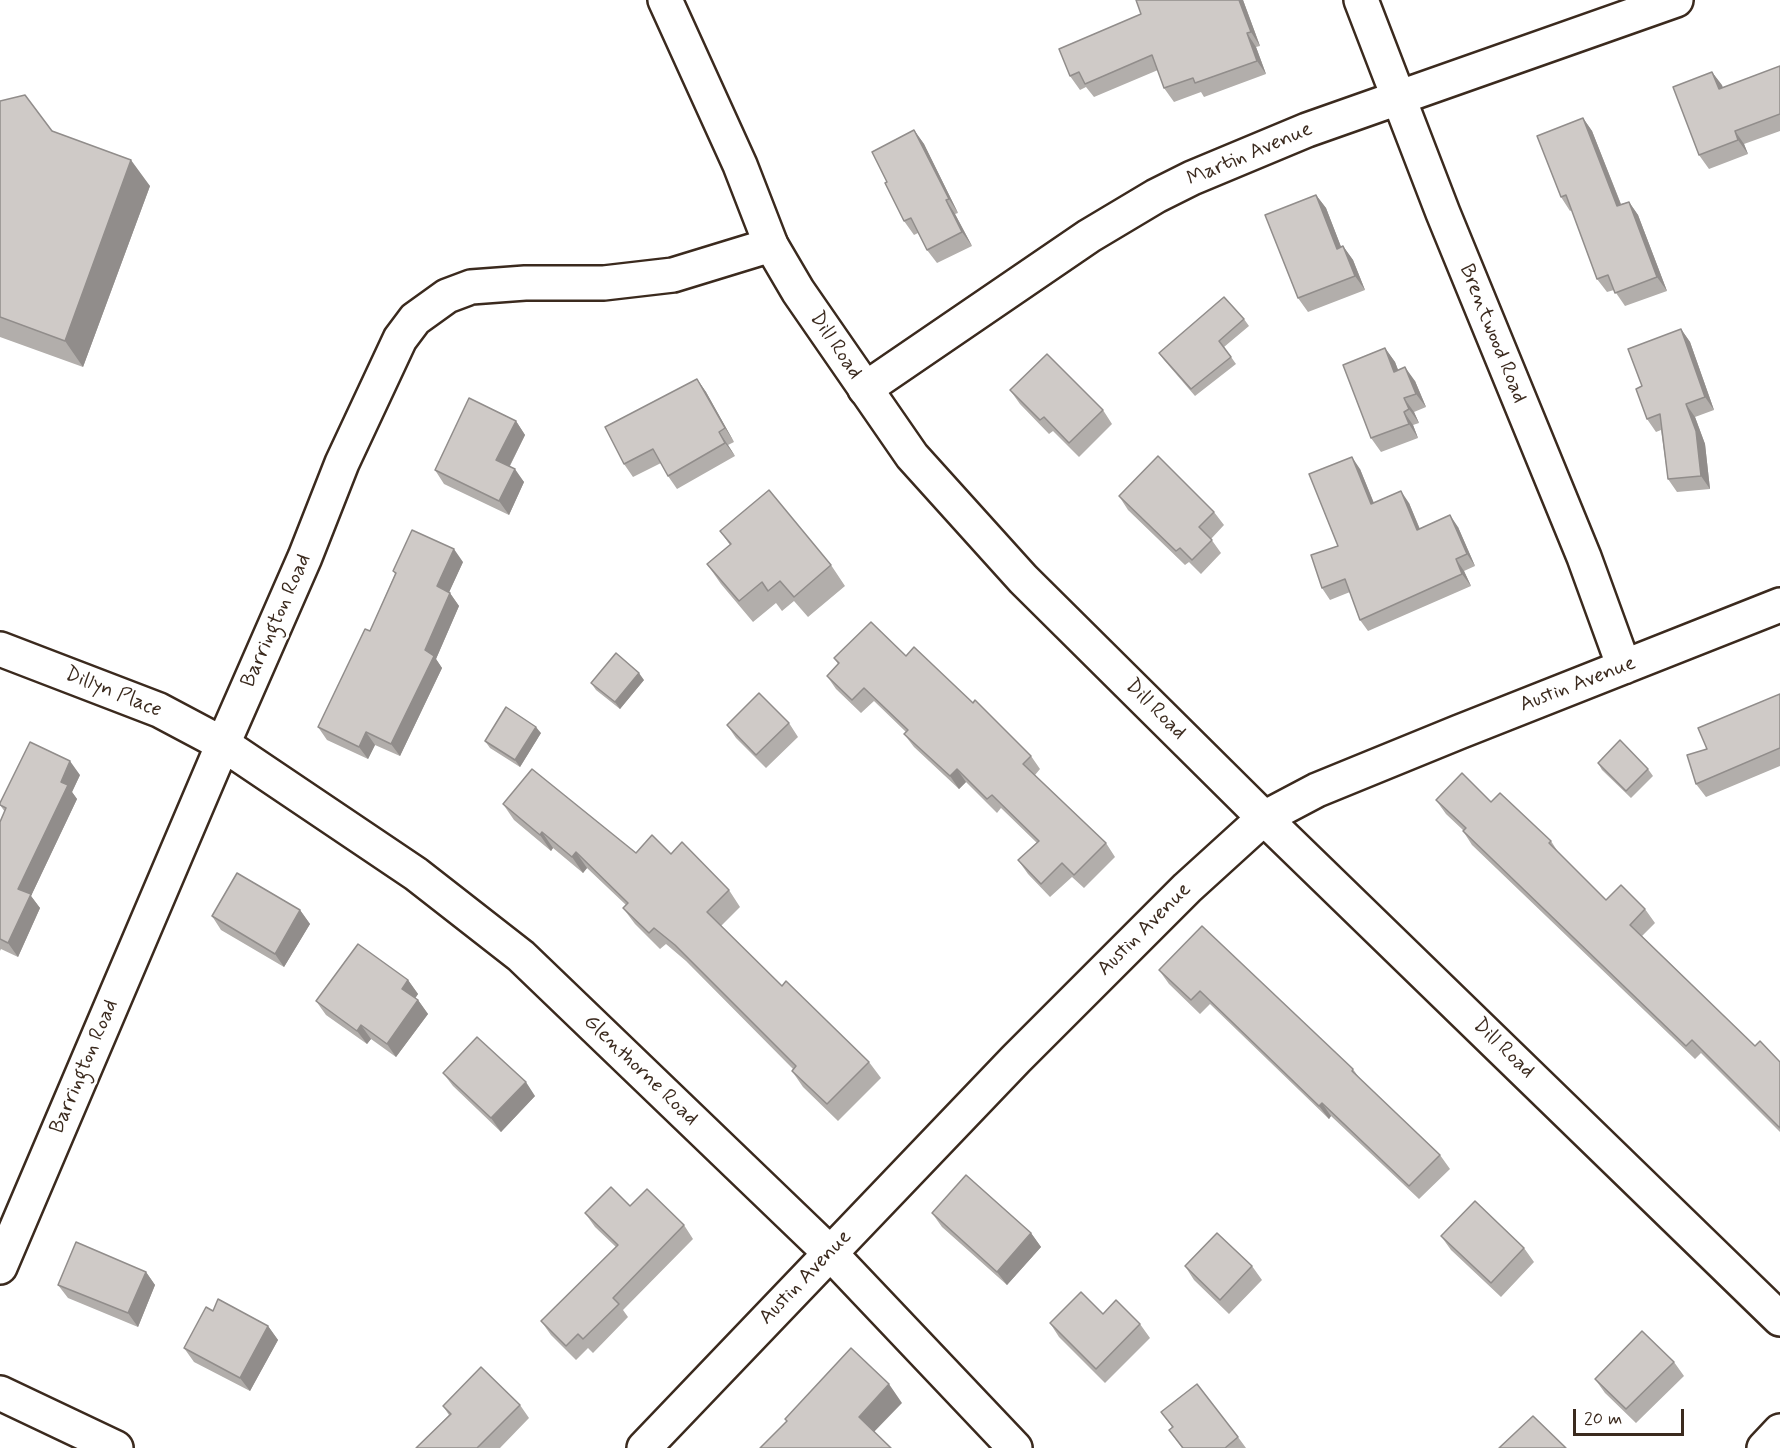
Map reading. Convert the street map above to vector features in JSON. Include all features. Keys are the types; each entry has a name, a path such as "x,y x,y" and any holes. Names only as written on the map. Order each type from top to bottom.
{"street":[{"name":"Dill Road","path":"665,0 740,165 771,245 798,291 912,456 1023,579 1264,818 1780,1318"},
{"name":"Brentwood Road","path":"1361,0 1443,213 1584,558 1624,667"},
{"name":"Martin Avenue","path":"865,389 1089,236 1156,196 1192,178 1306,130 1676,0"},
{"name":"Barrington Road","path":"0,1267 305,556 342,463 400,339 415,319 447,296 471,287 604,283 673,275 771,245"},
{"name":"Austin Avenue","path":"644,1448 1016,1059 1179,896 1264,818 1317,790 1780,605"},
{"name":"Dillyn Place","path":"0,649 159,710 223,744"},
{"name":"Glenthorne Road","path":"223,744 416,874 521,956 830,1253 1015,1448"},
{"path":"0,1393 116,1448"},
{"path":"1764,1448 1780,1431"}],"building":[{"path":"1136,0 1239,0 1251,32 1247,33 1257,61 1195,83 1193,78 1164,88 1152,55 1085,84 1079,72 1070,76 1059,49 1141,14"},
{"path":"1780,66 1780,114 1735,131 1738,140 1699,155 1673,87 1712,72 1719,89"},
{"path":"25,95 52,131 131,160 65,341 0,317 0,101"},
{"path":"1583,118 1617,206 1629,202 1657,277 1615,293 1608,275 1597,279 1566,195 1561,197 1537,136"},
{"path":"914,130 949,199 946,200 962,232 927,250 911,218 904,221 872,152"},
{"path":"1316,195 1337,249 1343,246 1355,276 1298,298 1265,215"},
{"path":"1224,297 1244,319 1219,341 1231,357 1191,389 1159,353"},
{"path":"1681,329 1705,397 1686,404 1696,431 1701,476 1668,479 1660,414 1647,419 1636,389 1642,386 1628,349"},
{"path":"1385,348 1394,372 1405,367 1416,394 1404,398 1409,409 1404,412 1409,424 1371,438 1343,365"},
{"path":"1047,354 1103,410 1069,443 1044,417 1040,420 1010,390"},
{"path":"697,379 725,428 719,432 725,443 668,476 653,449 624,464 605,427"},
{"path":"469,398 516,421 496,460 515,469 499,501 435,470"},
{"path":"1158,456 1214,512 1199,527 1212,540 1192,560 1180,548 1176,551 1119,496"},
{"path":"1352,457 1371,504 1401,491 1417,530 1450,515 1467,554 1456,559 1462,574 1360,620 1345,579 1322,588 1311,555 1338,546 1309,474"},
{"path":"769,490 831,565 794,597 780,581 768,591 762,582 739,601 707,564 731,544 720,531"},
{"path":"412,530 454,549 437,586 450,593 425,650 434,656 391,744 366,732 359,747 318,727 365,629 370,631 396,573 393,571"},
{"path":"871,622 906,656 914,647 973,703 975,700 1031,756 1023,764 1106,843 1074,875 1062,863 1041,884 1018,860 1039,841 992,795 987,799 957,769 950,776 904,734 908,730 864,688 852,700 827,676 839,663 834,658"},
{"path":"616,653 639,673 615,702 591,683"},
{"path":"759,693 789,723 756,755 727,725"},
{"path":"1780,694 1780,748 1696,784 1687,755 1707,749 1698,728"},
{"path":"506,707 536,727 515,760 485,741"},
{"path":"1620,740 1648,769 1626,791 1598,763"},
{"path":"30,742 70,761 61,782 68,785 18,889 31,894 8,943 0,939 0,822 6,808 0,803"},
{"path":"532,769 636,853 652,835 671,854 682,842 729,890 707,912 782,986 786,981 869,1062 827,1104 792,1071 796,1066 675,945 654,928 649,933 623,908 628,903 576,852 572,857 542,832 540,835 503,804"},
{"path":"1462,773 1491,802 1500,793 1551,841 1549,843 1606,900 1621,885 1645,909 1630,925 1755,1046 1760,1041 1780,1062 1780,1128 1692,1040 1686,1046 1463,831 1466,828 1436,800"},
{"path":"237,873 300,910 275,954 212,916"},
{"path":"1202,926 1440,1155 1409,1186 1322,1103 1319,1106 1200,991 1191,1000 1159,970"},
{"path":"358,944 408,980 402,989 418,1000 387,1044 361,1025 357,1031 316,1001"},
{"path":"477,1037 526,1082 491,1118 443,1073"},
{"path":"966,1175 1031,1233 997,1272 932,1213"},
{"path":"611,1187 630,1206 647,1189 684,1225 613,1298 619,1304 583,1339 578,1334 566,1346 541,1321 618,1245 585,1213"},
{"path":"1475,1201 1524,1248 1491,1283 1441,1236"},
{"path":"1217,1233 1252,1266 1220,1300 1185,1266"},
{"path":"76,1242 146,1272 128,1313 58,1285"},
{"path":"1081,1292 1103,1314 1116,1300 1140,1324 1096,1369 1050,1323"},
{"path":"218,1299 268,1326 240,1378 184,1348 206,1307 213,1311"},
{"path":"1642,1331 1674,1362 1626,1409 1595,1379"},
{"path":"851,1348 889,1384 859,1417 891,1448 760,1448 787,1421 785,1419"},
{"path":"481,1367 520,1405 477,1448 416,1448 451,1414 443,1406"},
{"path":"1197,1384 1238,1437 1225,1448 1183,1448 1169,1430 1173,1427 1161,1412"},
{"path":"1533,1416 1566,1448 1499,1448"}]}
